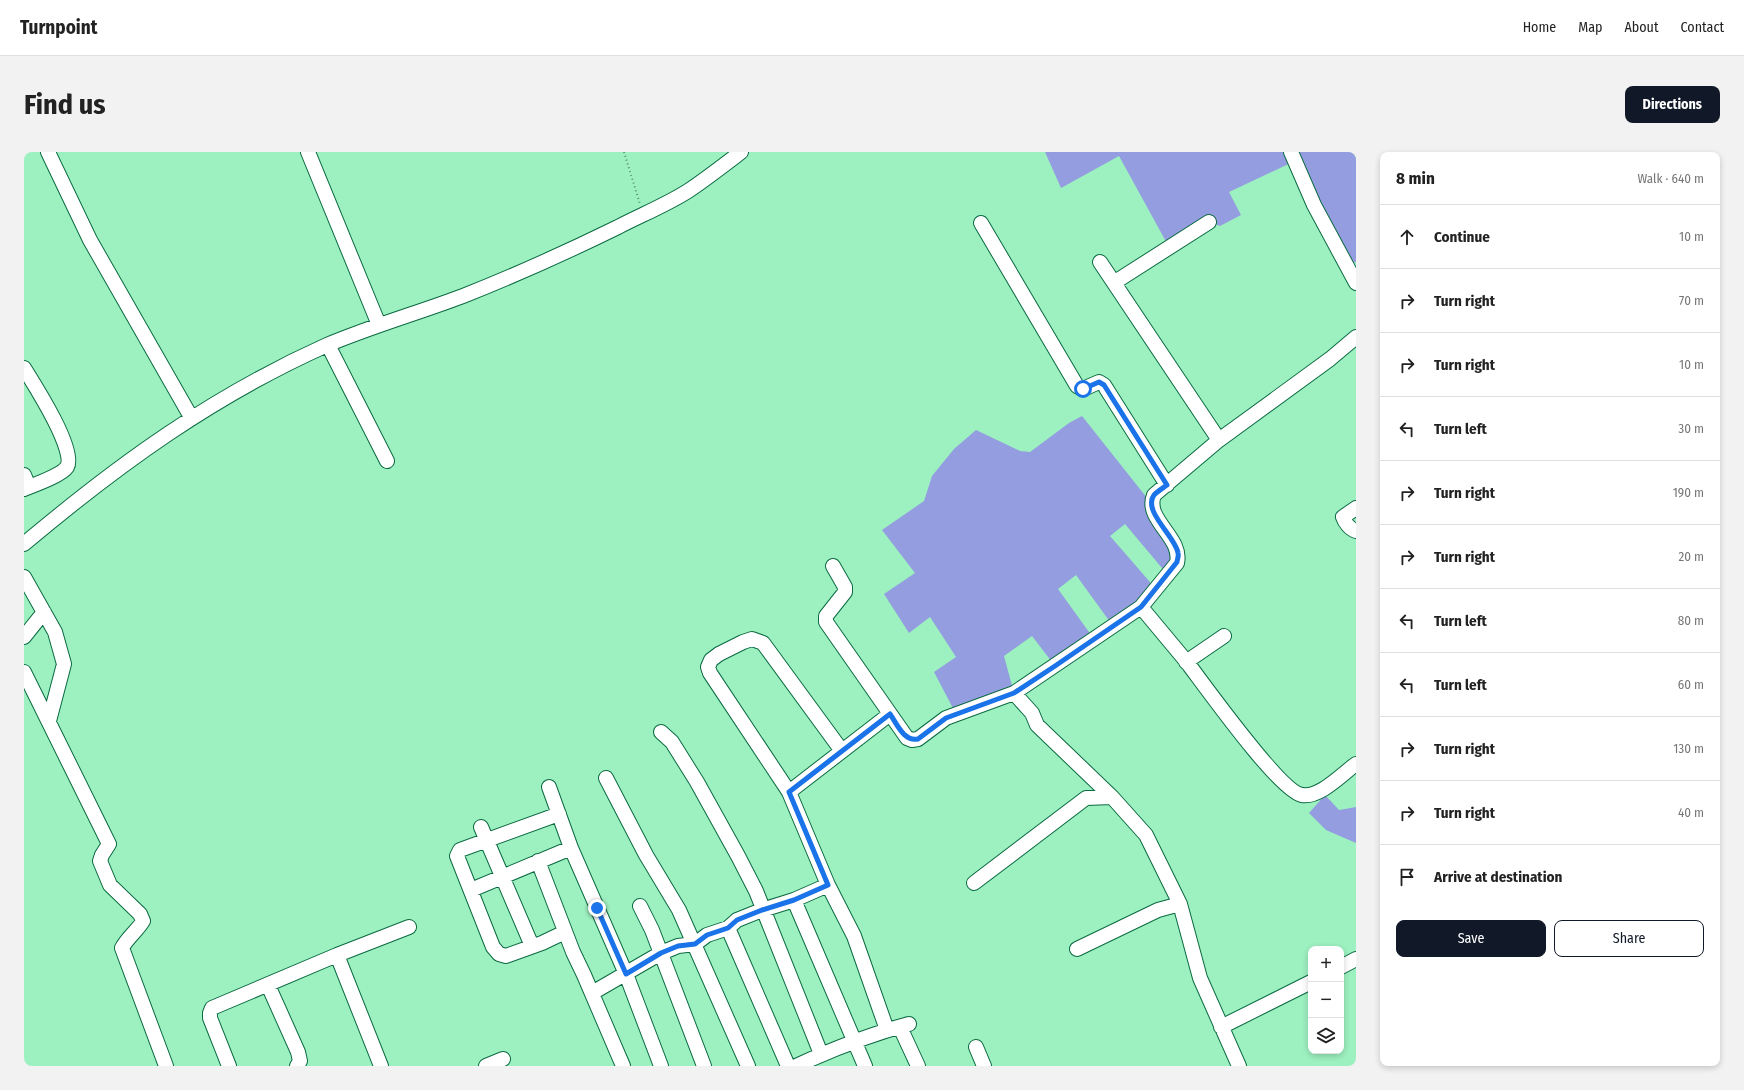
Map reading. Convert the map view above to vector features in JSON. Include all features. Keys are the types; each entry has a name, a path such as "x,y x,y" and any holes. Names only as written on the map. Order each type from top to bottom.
{"street":[{"path":"48,152 90,240 191,418"},
{"path":"308,152 378,324"},
{"path":"24,544 65,509 149,445 246,385 328,345 378,324 461,297 514,275 688,191 741,152"},
{"path":"1291,152 1314,205 1356,283"},
{"path":"1115,282 1209,222"},
{"path":"981,223 1078,386 1083,389 1099,382 1104,385 1167,485"},
{"path":"1100,262 1115,282 1219,440"},
{"path":"833,566 845,587 845,592 826,616 826,622 907,738 912,740 918,739 946,718 1014,693 1141,607 1177,562 1179,554 1154,513 1151,503 1154,495 1219,440 1330,359 1356,337"},
{"path":"328,345 387,461"},
{"path":"24,368 64,438 70,459 67,467 59,473 26,484"},
{"path":"1356,508 1343,517 1352,530 1356,531"},
{"path":"24,577 55,632 64,664 48,721"},
{"path":"1141,607 1264,762 1295,794 1303,796 1318,792 1356,764"},
{"path":"24,637 44,612"},
{"path":"1186,662 1224,636"},
{"path":"842,751 763,643 752,640 743,642 719,654 711,660 708,667 710,673 789,792 828,885 918,1066"},
{"path":"24,672 109,844 100,861 110,885 140,914 142,921 137,930 125,941 122,948 166,1066"},
{"path":"1014,693 1032,713 1037,725 1112,797 1146,835 1180,904 1200,978 1239,1066"},
{"path":"789,792 890,714"},
{"path":"661,732 672,742 718,817 756,891 762,910 821,1054"},
{"path":"606,778 646,855 679,910 748,1066"},
{"path":"549,787 571,848 626,974 661,1066"},
{"path":"974,883 1086,798 1112,797"},
{"path":"558,814 458,852 457,856 494,947 500,954 506,956 565,932"},
{"path":"482,827 532,946"},
{"path":"471,890 571,848"},
{"path":"538,861 565,932 623,1066"},
{"path":"592,993 661,953 678,946 695,944 707,935 728,928 737,920 794,900 828,885"},
{"path":"794,900 865,1066"},
{"path":"1077,949 1158,910 1180,904"},
{"path":"640,906 661,953 704,1066"},
{"path":"229,1066 210,1018 212,1008 218,1004 268,985 409,926"},
{"path":"728,928 788,1066"},
{"path":"337,955 381,1066"},
{"path":"1344,965 1356,959"},
{"path":"1221,1026 1308,983"},
{"path":"268,985 298,1052 300,1061 297,1066"},
{"path":"796,1066 854,1040 899,1027"},
{"path":"976,1047 984,1066"},
{"path":"486,1066 503,1059"}],"path":[{"path":"624,152 643,214"}],"shaded area":[{"path":"1045,152 1356,152 1356,262 1347,265 1295,161 1229,192 1241,215 1220,226 1209,222 1169,247 1119,156 1061,188"},
{"path":"1082,416 1151,503 1176,547 1167,574 1125,524 1110,536 1156,589 1113,626 1076,575 1058,589 1094,639 1055,666 1032,636 1004,656 1014,693 956,714 934,672 956,657 930,617 909,633 884,594 915,573 882,530 924,501 932,476 954,449 976,430 1020,451 1030,452 1069,423"},
{"path":"1325,795 1339,810 1356,807 1356,843 1326,830 1309,813"}],"route":[{"path":"597,908 626,974 661,953 678,946 695,944 707,935 728,928 737,920 794,900 828,885 789,792 890,714 907,738 912,740 918,739 946,718 1014,693 1141,607 1177,562 1179,554 1154,513 1151,503 1154,495 1167,485 1104,385 1099,382 1083,389"}]}
